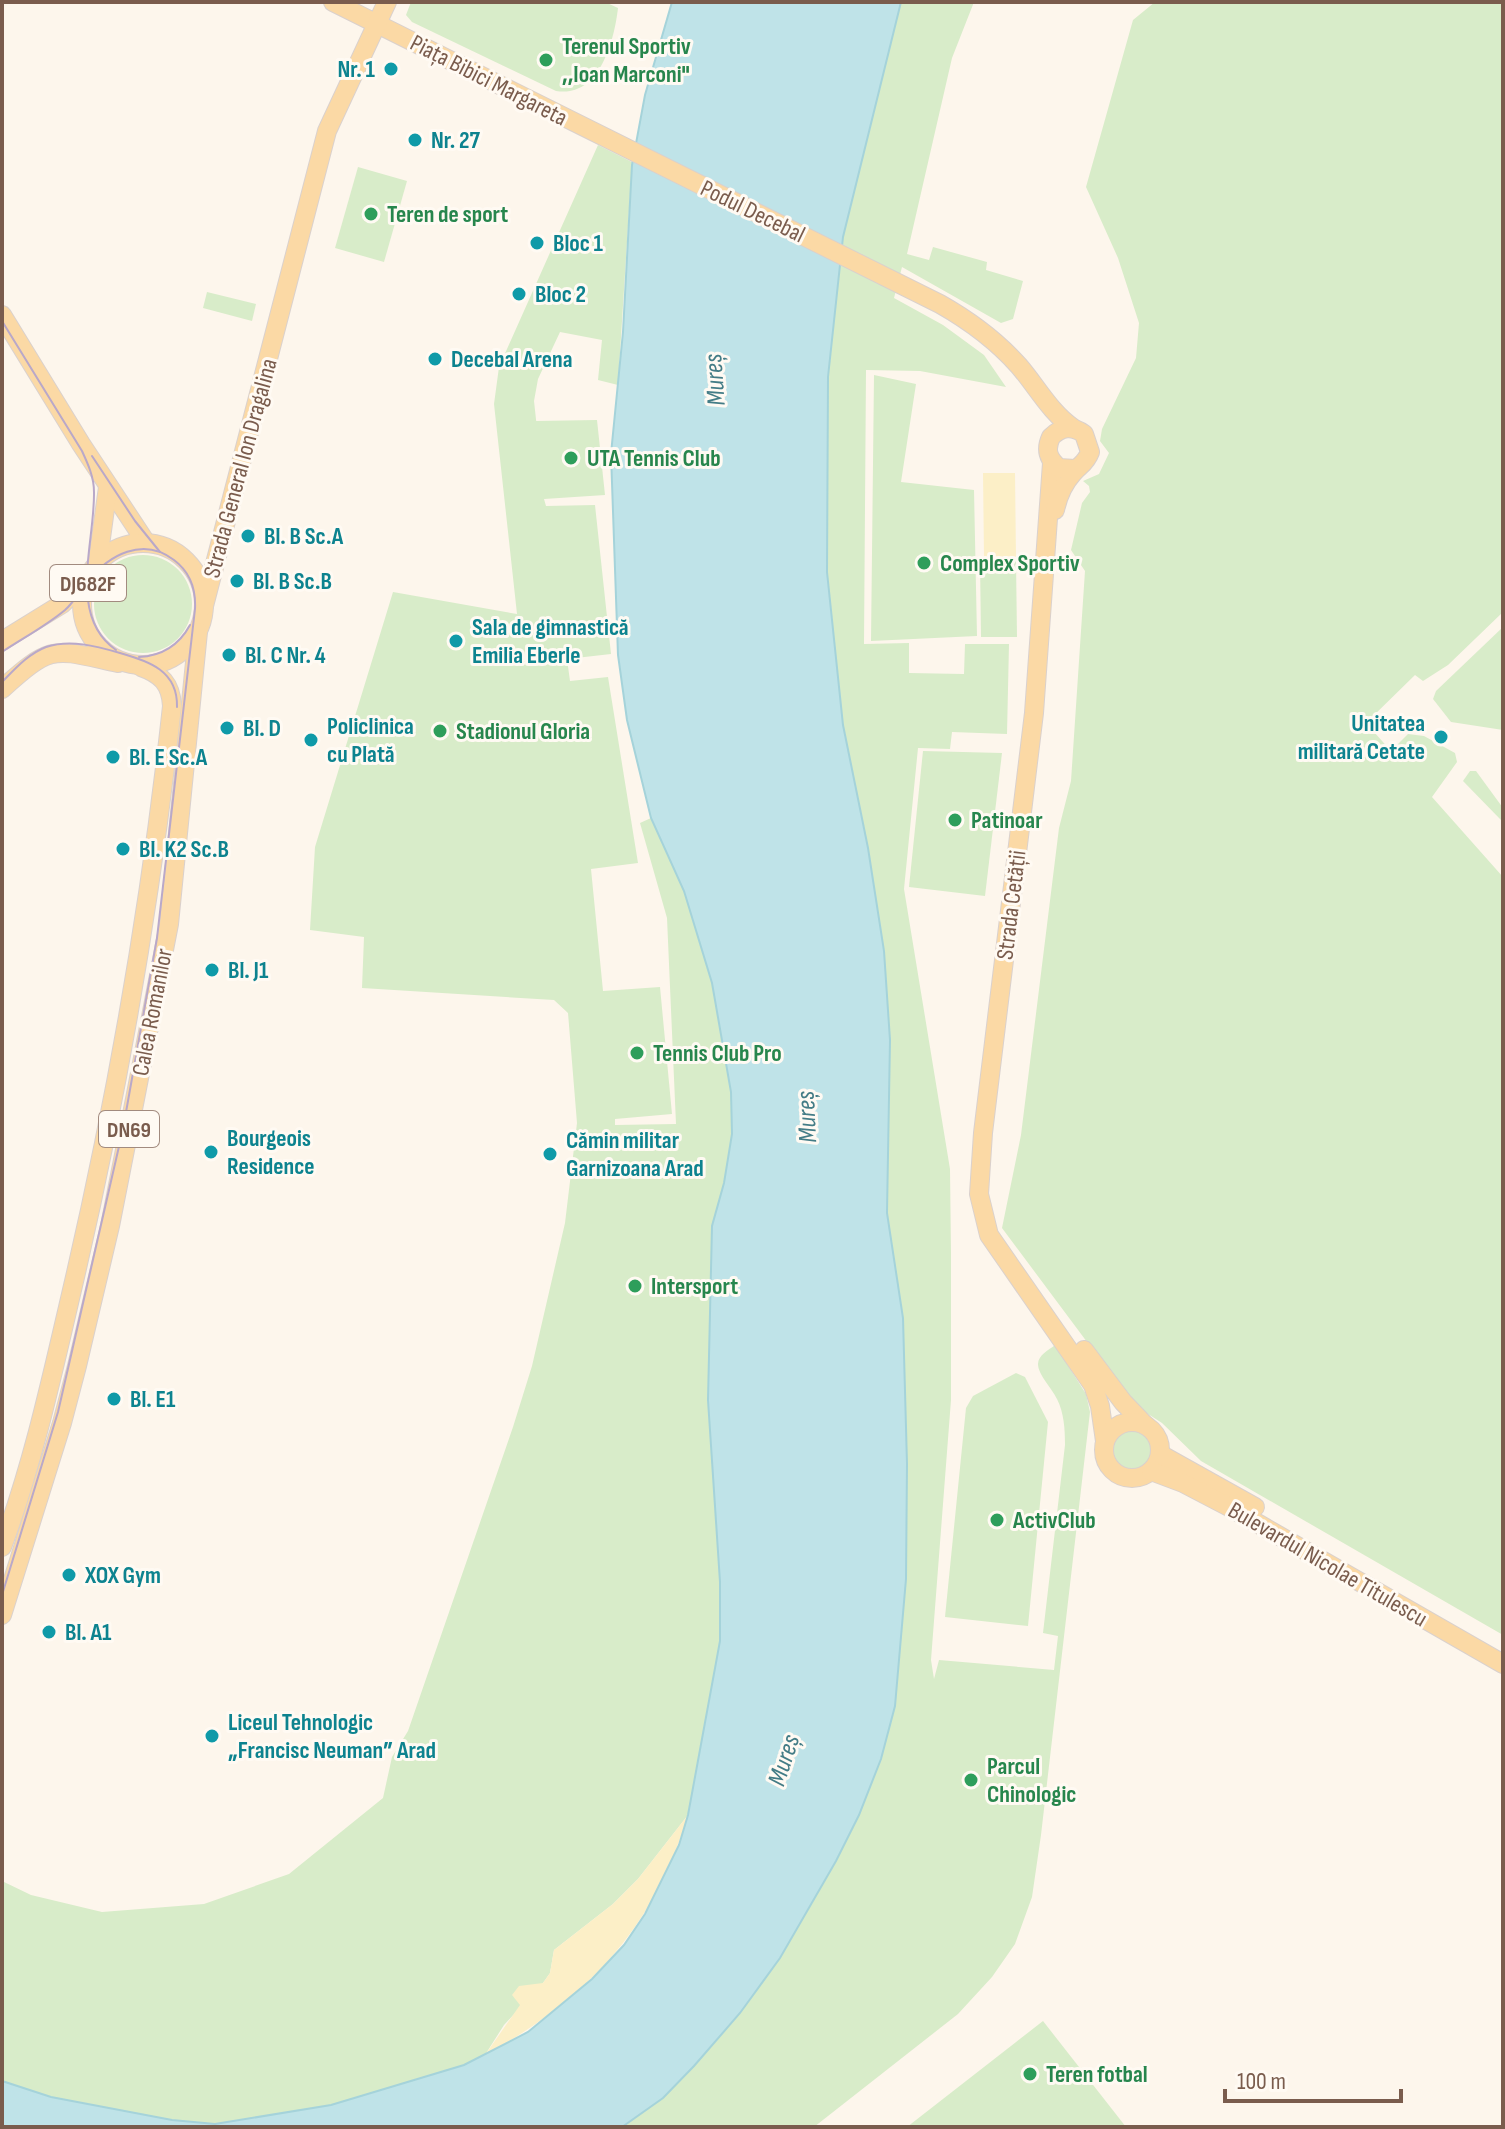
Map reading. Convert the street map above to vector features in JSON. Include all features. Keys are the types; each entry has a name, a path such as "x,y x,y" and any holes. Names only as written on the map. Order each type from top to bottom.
{"main road":[{"name":"Piața Bibici Margareta","path":"333,2 602,137"},
{"name":"Strada General Ion Dragalina","path":"204,606 327,131 387,2"},
{"path":"395,2 400,23 439,46 453,61"},
{"name":"Podul Decebal","path":"602,137 940,304 989,337 1035,387"},
{"path":"2,315 145,541"},
{"path":"1035,387 1057,416 1084,434 1090,445 1088,459 1075,469 1067,470 1052,463 1047,450 1051,437 1035,387"},
{"path":"1051,437 1065,428 1073,428"},
{"name":"Strada Cetății","path":"1052,463 1034,713 980,1179 982,1211 989,1235 1000,1253 1093,1385 1100,1406 1107,1462 1116,1473 1133,1478 1151,1471"},
{"name":"Strada Cetății","path":"1047,552 1060,492 1075,469"},
{"path":"98,560 108,487"},
{"name":"DJ682F","path":"135,666 104,650 88,628 83,610 89,578 98,560 126,544 145,541 165,547 187,562 201,586 204,606"},
{"name":"DJ682F","path":"2,641 62,604 89,578"},
{"path":"2,689 35,660 49,653 72,653 135,666 165,664 186,650 198,632 204,606"},
{"name":"Calea Romanilor","path":"2,1615 66,1409 130,1127 169,924 198,632"},
{"name":"Calea Romanilor","path":"2,1547 36,1440 84,1237 117,1086 142,936 172,706 166,682 155,673 135,666"},
{"name":"Strada Cetății","path":"1000,1253 1066,1327 1123,1402 1156,1435 1160,1454"},
{"path":"1105,1441 1113,1430 1125,1423 1145,1425"},
{"path":"1151,1471 1160,1454"},
{"name":"Bulevardul Nicolae Titulescu","path":"1160,1454 1503,1651"},
{"name":"Bulevardul Nicolae Titulescu","path":"1151,1471 1183,1483 1229,1507 1503,1664"}],"green space":[{"name":"Terenul Sportiv ,,Ioan Marconi\"","path":"411,2 605,2 618,8 613,36 602,65 583,86 571,91 556,91 412,22 406,15"},
{"path":"901,2 974,2 952,58 907,254 929,260 933,247 987,262 986,270 1023,281 1013,319 1001,323 902,267 894,298 943,325 984,355 1006,387 920,371 866,370 864,644 909,643 909,673 964,674 965,644 1009,644 1007,734 952,732 950,749 918,748 904,889 950,1169 951,1400 931,1660 934,1679 939,1660 1054,1670 1058,1636 1043,1633 1065,1433 1059,1404 1040,1373 1038,1361 1055,1345 1086,1394 1090,1412 1041,1835 1032,1897 1015,1944 992,1977 958,2014 814,2127 622,2127 663,2098 694,2066 740,2013 780,1958 906,1579 903,1318 887,1213 890,1040 884,951 868,848 843,725 827,572 828,377 843,237"},
{"path":"1155,2 1503,2 1503,612 1448,665 1423,681 1415,675 1366,723 1391,751 1408,734 1424,736 1455,753 1457,762 1432,797 1503,877 1503,1635 1201,1461 1162,1423 1134,1405 1002,1228 1021,1135 1059,828 1071,781 1085,571 1071,550 1082,503 1090,492 1083,481 1099,474 1109,453 1100,441 1102,429 1136,358 1139,323 1118,258 1086,187 1133,20"},
{"path":"598,145 632,162 618,385 598,380 602,340 560,332 538,379 534,401 536,421 597,420 605,495 544,499 546,506 595,505 611,654 567,659 570,681 608,677 638,863 591,869 603,991 660,987 672,1114 615,1119 615,1125 676,1124 667,918 640,823 651,818 684,891 712,983 731,1092 732,1134 724,1183 712,1226 708,1400 720,1583 720,1641 688,1815 638,1879 613,1904 554,1950 550,1973 543,1983 504,2025 485,2055 464,2065 331,2105 215,2124 172,2120 51,2097 2,2081 2,1881 31,1895 102,1912 204,1904 289,1874 383,1798 392,1757 408,1731 532,1366 565,1223 577,1123 568,1013 554,1000 362,988 364,937 310,930 315,847 393,592 517,614 494,404 499,367"},
{"name":"Teren de sport","path":"358,167 407,181 384,262 335,248"},
{"path":"207,292 256,304 252,321 203,308"},
{"name":"Complex Sportiv","path":"874,375 916,384 901,482 974,490 977,636 871,641"},
{"path":"143,555 162,559 178,569 188,585 192,604 188,623 178,639 162,649 143,653 124,649 108,639 98,623 94,604 98,585 108,569 124,559"},
{"path":"980,561 1016,561 1017,637 981,637"},
{"path":"1503,627 1503,730 1451,722 1433,699 1436,691"},
{"name":"Patinoar","path":"923,751 1002,753 985,896 909,887"},
{"path":"1470,771 1476,771 1503,808 1501,820 1463,781"},
{"name":"ActivClub","path":"1016,1373 1025,1377 1048,1422 1028,1626 945,1617 966,1408 973,1396"},
{"path":"1133,1430 1147,1436 1153,1450 1147,1464 1133,1470 1119,1464 1113,1450 1119,1436"},
{"name":"Teren fotbal","path":"1043,2021 1126,2127 907,2127"}],"sand":[{"path":"983,473 1015,473 1016,557 984,557"},
{"path":"688,1815 674,1855 656,1892 636,1926 612,1956 555,2010 485,2055 520,2005 512,1995 519,1986 543,1983 550,1973 554,1950 613,1904 638,1879"}],"water":[{"name":"Mureș","path":"672,2 901,2 843,237 828,377 827,572 843,725 868,848 884,951 890,1040 887,1213 903,1318 906,1579 895,1706 881,1759 859,1815 836,1861 780,1958 740,2013 694,2066 663,2098 622,2127 2,2127 2,2081 51,2097 172,2120 215,2124 331,2105 464,2065 528,2032 592,1979 624,1945 645,1914 679,1845 688,1815 720,1641 720,1582 708,1400 712,1226 724,1183 732,1134 731,1092 712,983 684,891 651,818 627,720 618,655 611,454 623,332 632,165 645,95"}],"tram line":[{"path":"2,321 82,451 90,471 94,492 88,555 88,599 92,618 101,636 116,650"},
{"path":"92,456 135,521 160,552"},
{"path":"2,652 65,610 96,572 127,552 139,549 162,553 180,565 191,582 195,609 157,938 123,1129 58,1412 2,1595"},
{"path":"139,657 169,648 190,625"},
{"path":"2,682 39,650 55,645 83,644 131,656 160,670 173,684 177,707"}],"place":[{"name":"Terenul Sportiv ,,Ioan Marconi\"","path":"546,60"},
{"name":"Nr. 1","path":"391,69"},
{"name":"Nr. 27","path":"415,140"},
{"name":"Teren de sport","path":"371,214"},
{"name":"Bloc 1","path":"537,243"},
{"name":"Bloc 2","path":"519,294"},
{"name":"Decebal Arena","path":"435,359"},
{"name":"UTA Tennis Club","path":"571,458"},
{"name":"Bl. B Sc.A","path":"248,536"},
{"name":"Complex Sportiv","path":"924,563"},
{"name":"Bl. B Sc.B","path":"237,581"},
{"name":"Sala de gimnastică Emilia Eberle","path":"456,641"},
{"name":"Bl. C Nr. 4","path":"229,655"},
{"name":"Bl. D","path":"227,728"},
{"name":"Stadionul Gloria","path":"440,731"},
{"name":"Unitatea militară Cetate","path":"1441,737"},
{"name":"Policlinica cu Plată","path":"311,740"},
{"name":"Bl. E Sc.A","path":"113,757"},
{"name":"Patinoar","path":"955,820"},
{"name":"Bl. K2 Sc.B","path":"123,849"},
{"name":"Bl. J1","path":"212,970"},
{"name":"Tennis Club Pro","path":"637,1053"},
{"name":"Bourgeois Residence","path":"211,1152"},
{"name":"Cămin militar Garnizoana Arad","path":"550,1154"},
{"name":"Intersport","path":"635,1286"},
{"name":"Bl. E1","path":"114,1399"},
{"name":"ActivClub","path":"997,1520"},
{"name":"XOX Gym","path":"69,1575"},
{"name":"Bl. A1","path":"49,1632"},
{"name":"Liceul Tehnologic „Francisc Neuman” Arad","path":"212,1736"},
{"name":"Parcul Chinologic","path":"971,1780"},
{"name":"Teren fotbal","path":"1030,2074"}]}
